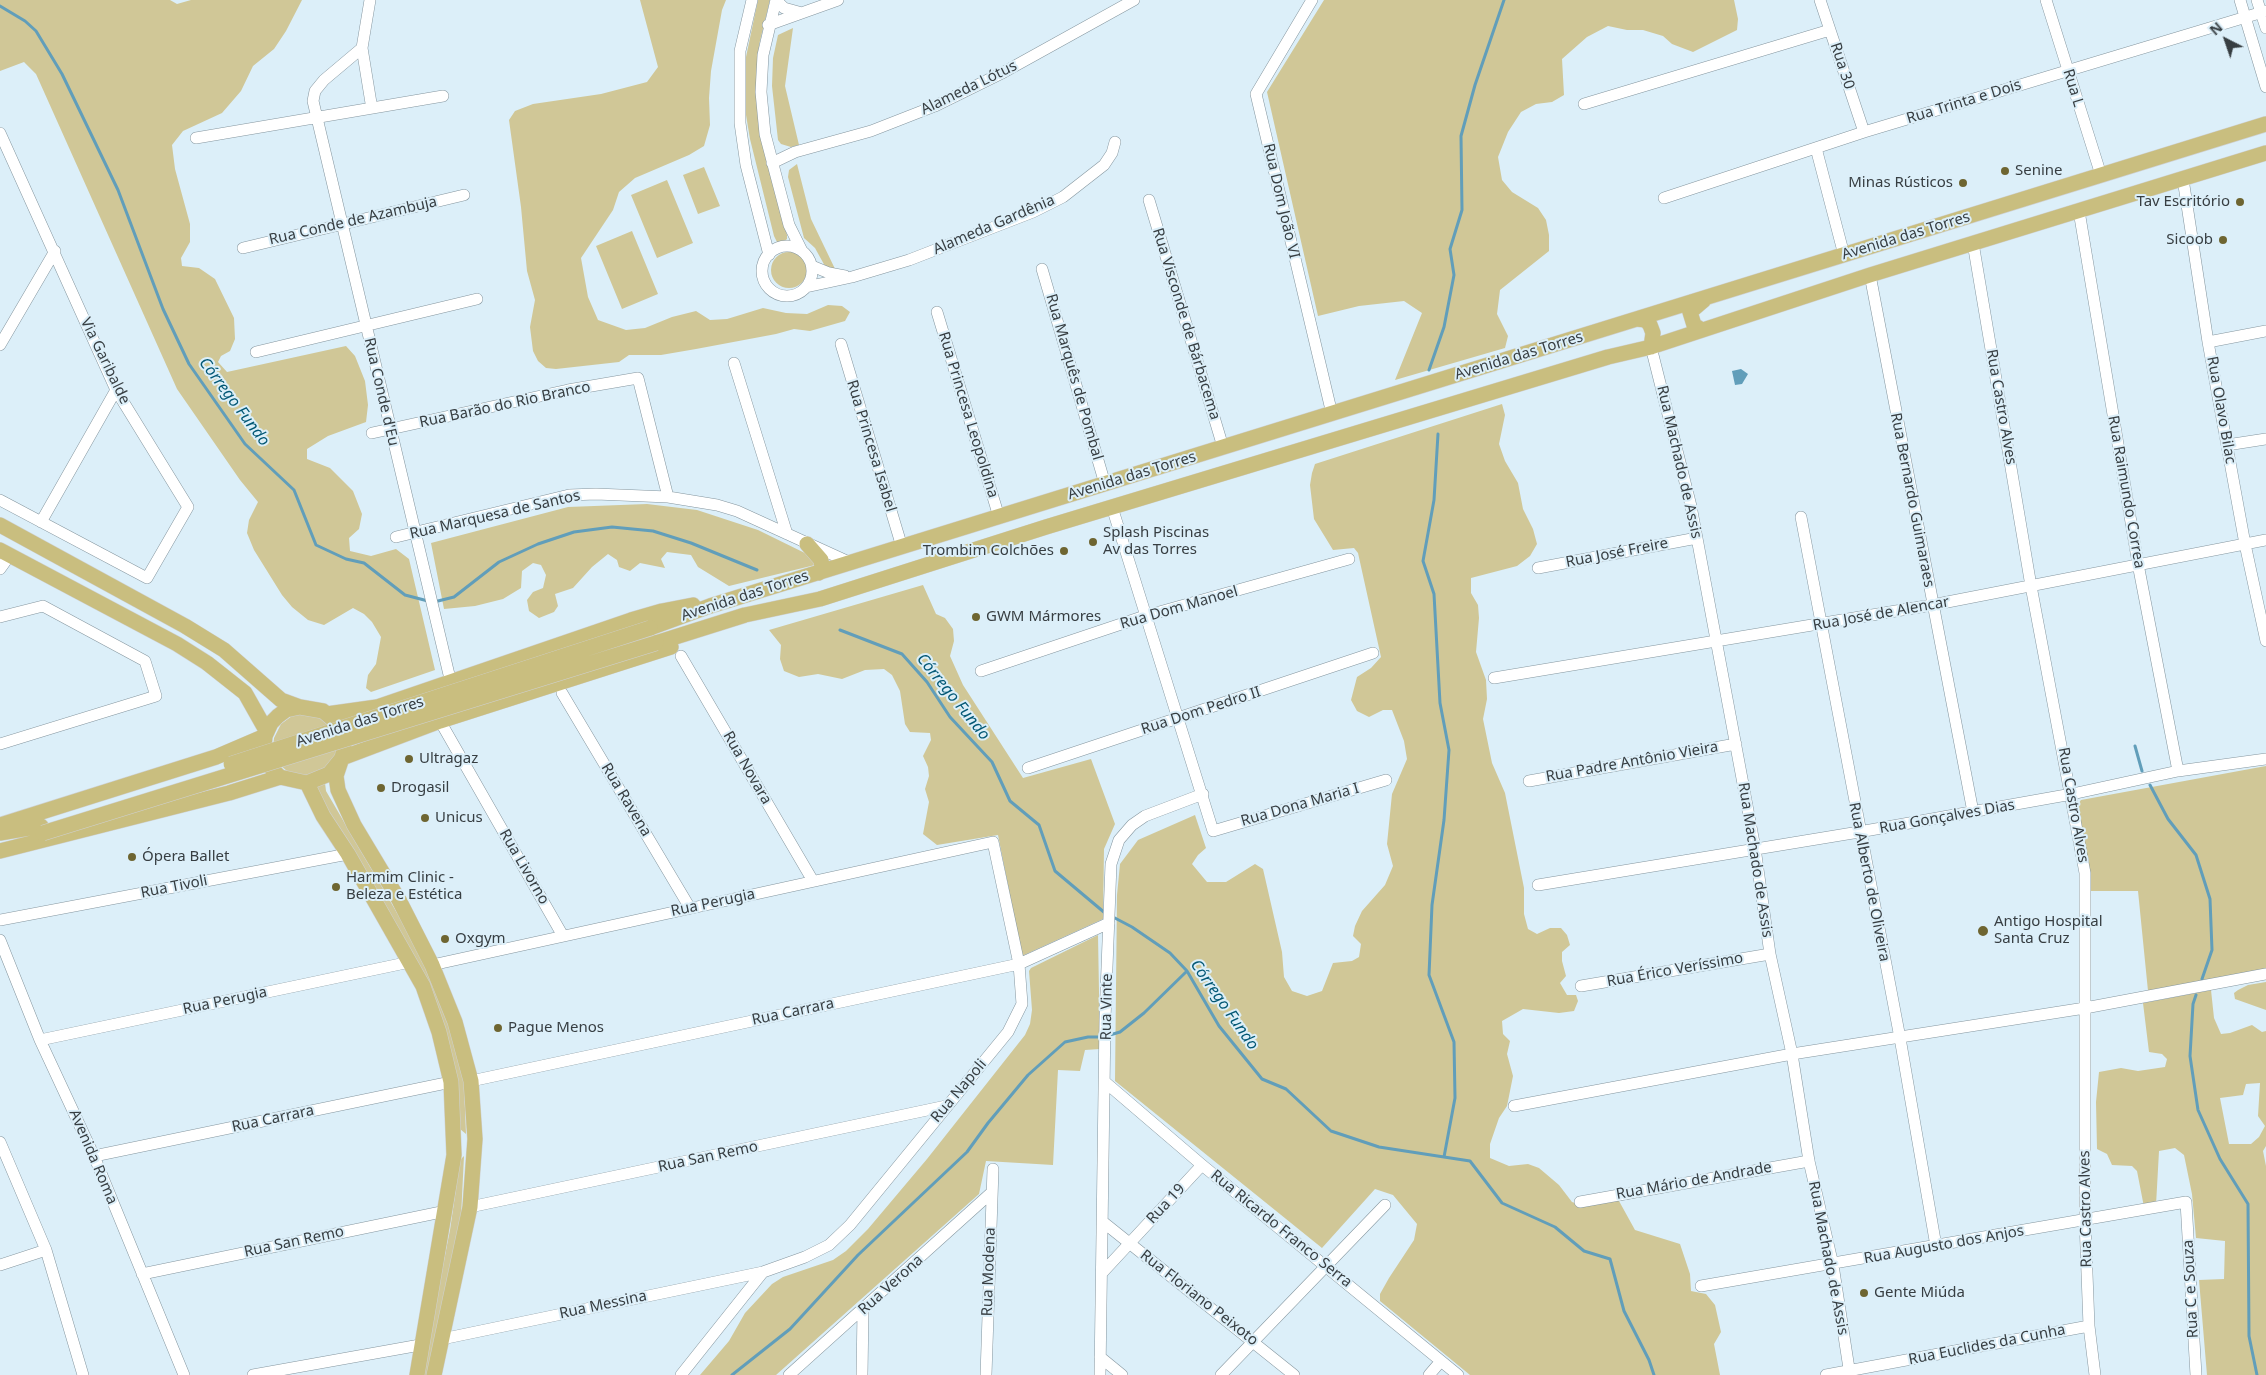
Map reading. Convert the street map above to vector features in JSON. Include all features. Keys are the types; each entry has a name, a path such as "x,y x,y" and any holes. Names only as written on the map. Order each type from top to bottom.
{"main road":[{"name":"Avenida das Torres","path":"0,850 42,829 650,628 710,606 2266,124"},
{"name":"Avenida das Torres","path":"0,833 42,829 745,615 820,599 1046,528 1608,357 1651,347 1870,275 2266,153"},
{"path":"1702,330 1694,325 1690,319 1690,312 1699,302 1724,292"},
{"path":"1636,319 1646,320 1650,325 1653,333 1651,347"},
{"path":"1046,528 1034,526 1031,522 1031,514 1040,506 1069,495"},
{"path":"0,526 224,650 281,700 323,712 377,707 662,611 692,605 710,606"},
{"path":"807,544 821,560 822,568 819,573"},
{"path":"5,553 177,644 207,663 245,693 266,734"},
{"path":"300,706 286,710 278,716 266,734 264,748 266,759 272,769 286,779 307,783 329,774 342,758 440,721 820,599"},
{"path":"323,712 340,729 344,748 336,782 342,800 399,900 432,964 454,1022 471,1081 475,1138 470,1207 434,1375"},
{"path":"0,825 216,757 266,734"},
{"path":"0,850 286,779"},
{"path":"307,783 323,816 348,854 423,986 440,1032 451,1082 454,1156 446,1211 416,1375"},
{"path":"454,1130 464,1140 470,1141 475,1138"},
{"path":"454,1156 463,1153 473,1162"}],"street":[{"path":"370,0 362,48 371,103"},
{"path":"752,0 740,51 740,123 746,165 769,255"},
{"path":"802,13 784,8 776,0 768,25 763,55 761,92 768,148 789,225 802,252 812,266 812,274 806,287 794,295 779,295 772,292 764,280 762,272 763,265 769,255 784,247 792,247 802,252"},
{"path":"768,25 838,0"},
{"name":"Alameda Lótus","path":"772,163 795,152 871,131 935,106 1004,72 1134,0"},
{"name":"Rua Dom João VI","path":"1312,0 1256,94 1332,414"},
{"name":"Rua 30","path":"1820,0 1864,132"},
{"name":"Rua L","path":"2046,0 2101,175"},
{"path":"2240,0 2266,87"},
{"path":"2257,0 2264,12 2266,28"},
{"name":"Rua Trinta e Dois","path":"1664,198 1864,132 2264,12"},
{"path":"1584,104 1830,30"},
{"name":"Rua Conde d'Eu","path":"362,48 324,80 315,90 313,101 452,683"},
{"path":"196,138 316,116 443,96"},
{"name":"Via Garibalde","path":"0,133 116,390 188,508 147,578 41,522"},
{"name":"Alameda Gardênia","path":"806,287 852,277 978,235 1033,212 1062,197 1104,165 1112,153 1115,142"},
{"name":"Alameda Lótus","path":"768,148 795,152"},
{"path":"1816,148 1844,254"},
{"name":"Rua Olavo Bilac","path":"2183,179 2208,342 2245,544 2266,641"},
{"name":"Rua Conde de Azambuja","path":"243,248 464,195"},
{"name":"Rua Visconde de Bárbacema","path":"1149,200 1223,448"},
{"name":"Rua Raimundo Correa","path":"2079,211 2138,564 2178,771"},
{"name":"Rua Castro Alves","path":"1973,243 2031,586 2072,794 2085,873 2085,1221 2089,1326 2095,1375"},
{"path":"0,345 54,251"},
{"name":"Alameda Gardênia","path":"812,266 829,273 852,277"},
{"name":"Rua Marquês de Pombal","path":"1042,269 1105,484"},
{"name":"Rua Bernardo Guimaraes","path":"1870,275 1973,812"},
{"path":"256,352 477,299"},
{"name":"Rua Princesa Leopoldina","path":"937,312 999,517"},
{"path":"2208,342 2266,330"},
{"name":"Rua Princesa Isabel","path":"841,344 902,547"},
{"name":"Rua Machado de Assis","path":"1651,347 1697,538 1755,848 1770,954 1792,1054 1809,1161 1833,1265 1849,1373"},
{"path":"734,363 787,534"},
{"name":"Rua Barão do Rio Branco","path":"372,433 568,390 638,378 668,496"},
{"path":"0,500 41,522 116,390"},
{"path":"2227,445 2266,439"},
{"name":"Rua Marquesa de Santos","path":"396,537 569,496 596,494 668,496 717,504 851,563"},
{"path":"1112,508 1177,719 1203,794"},
{"name":"Rua Alberto de Oliveira","path":"1801,517 1859,832 1900,1038 1936,1246"},
{"name":"Rua José Freire","path":"1538,568 1697,538"},
{"name":"Rua José de Alencar","path":"1494,678 1932,606 2266,540"},
{"path":"0,569 5,553"},
{"name":"Rua Dom Manoel","path":"981,671 1145,616 1349,559"},
{"path":"0,617 43,606 146,661 156,696 0,744"},
{"name":"Rua Dom Pedro II","path":"1028,768 1373,653"},
{"name":"Rua Novara","path":"682,656 813,881"},
{"name":"Rua Ravena","path":"562,693 690,908"},
{"name":"Rua Livorno","path":"440,721 563,936"},
{"name":"Rua Padre Antônio Vieira","path":"1529,781 1736,744"},
{"name":"Rua Gonçalves Dias","path":"1538,885 1973,812 2072,794 2178,771 2266,759"},
{"name":"Rua Dona Maria I","path":"1203,794 1213,831 1386,780"},
{"name":"Rua Vinte","path":"1100,1375 1105,1019 1109,899 1114,851 1119,840 1132,825 1145,816 1203,794"},
{"name":"Rua Perugia","path":"432,964 993,842"},
{"name":"Rua Napoli","path":"763,1272 805,1257 829,1244 850,1225 1008,1032 1022,1004 1019,964 993,842"},
{"name":"Rua Tivoli","path":"0,920 348,854"},
{"name":"Rua Carrara","path":"471,1081 1019,964 1109,921"},
{"name":"Avenida Roma","path":"0,940 40,1040 94,1156 184,1375"},
{"name":"Rua Érico Veríssimo","path":"1581,986 1770,954"},
{"name":"Rua Perugia","path":"40,1040 410,962"},
{"path":"1514,1106 1792,1054 2086,1008 2266,974"},
{"name":"Rua Carrara","path":"94,1156 451,1082"},
{"name":"Rua Ricardo Franco Serra","path":"1105,1082 1202,1165 1458,1375"},
{"name":"Rua San Remo","path":"470,1207 946,1106"},
{"path":"0,1142 46,1250 83,1375"},
{"name":"Rua Mário de Andrade","path":"1580,1202 1809,1161"},
{"name":"Rua 19","path":"1130,1243 1202,1165"},
{"name":"Rua Modena","path":"986,1375 991,1193 994,1169"},
{"name":"Rua Verona","path":"788,1375 863,1310 991,1193"},
{"name":"Rua Augusto dos Anjos","path":"1701,1286 1833,1265 2186,1202"},
{"name":"Rua C e Souza","path":"2186,1202 2196,1375"},
{"path":"1221,1375 1386,1205"},
{"name":"Rua San Remo","path":"142,1274 446,1211"},
{"name":"Rua Floriano Peixoto","path":"1103,1222 1254,1341 1294,1375"},
{"path":"1102,1273 1130,1243"},
{"path":"0,1265 46,1250"},
{"path":"681,1375 763,1272"},
{"name":"Rua Messina","path":"442,1339 763,1272"},
{"path":"862,1375 863,1310"},
{"name":"Rua Euclides da Cunha","path":"1826,1375 1849,1373 2089,1326"},
{"path":"253,1375 420,1345"},
{"path":"1100,1357 1122,1375"},
{"path":"1429,1375 1441,1362"}],"shaded area":[{"path":"0,0 170,0 177,4 191,0 302,0 274,49 253,66 241,91 222,113 183,131 172,145 175,169 190,224 190,242 181,258 182,266 199,268 215,279 234,318 235,339 230,351 221,356 218,362 227,372 346,346 355,356 365,381 368,405 366,422 328,436 307,449 307,459 330,468 353,491 362,514 359,529 349,538 350,551 371,556 396,549 409,559 435,670 371,692 366,688 368,675 376,664 381,637 372,622 364,614 353,608 324,625 308,620 292,607 282,595 254,550 247,533 249,520 258,502 240,480 177,389 36,74 24,62 0,71"},
{"path":"640,0 726,0 722,10 711,71 710,125 704,146 689,155 635,178 619,192 613,210 581,258 588,297 598,320 626,330 645,328 672,317 696,311 710,320 727,319 763,308 786,313 807,314 828,305 842,306 850,312 845,321 810,331 794,329 661,355 629,355 619,362 556,369 546,368 538,361 533,351 530,327 535,300 527,271 521,207 509,120 515,111 533,104 601,94 647,82 658,67"},
{"path":"758,0 770,0 759,45 756,97 765,152 787,235 787,239 781,244 777,242 774,236 750,139 745,109 746,57"},
{"path":"1324,0 1734,0 1738,19 1737,30 1693,52 1672,44 1663,36 1643,30 1627,30 1608,26 1587,37 1562,59 1564,95 1552,102 1536,104 1521,112 1508,132 1498,157 1502,180 1512,192 1538,208 1546,220 1549,235 1549,251 1500,290 1497,314 1508,336 1505,348 1395,380 1422,313 1404,301 1359,306 1318,316 1267,92"},
{"path":"793,28 785,86 799,145 791,147 781,144 778,140 772,86 773,58 778,35"},
{"path":"797,164 811,219 836,271 826,268 815,248 804,238 788,177 789,170"},
{"path":"704,167 720,206 698,214 683,175"},
{"path":"667,180 693,243 657,258 631,195"},
{"path":"632,231 658,294 622,309 596,246"},
{"path":"789,252 796,253 802,257 806,263 806,277 802,283 796,287 789,288 782,287 776,283 772,277 771,270 772,263 776,257 782,253"},
{"path":"1502,404 1505,415 1499,444 1505,461 1518,483 1523,509 1533,529 1537,544 1530,556 1517,566 1471,578 1471,593 1478,605 1479,618 1476,652 1486,680 1487,699 1483,719 1492,763 1505,793 1524,888 1524,914 1528,929 1537,934 1550,928 1561,928 1567,935 1570,945 1562,952 1566,976 1560,983 1567,995 1576,995 1578,1001 1574,1011 1559,1013 1523,1009 1502,1021 1503,1034 1510,1041 1507,1054 1513,1076 1507,1106 1499,1118 1490,1144 1490,1158 1509,1166 1528,1164 1539,1168 1559,1185 1572,1202 1582,1205 1601,1201 1619,1201 1635,1230 1680,1244 1690,1274 1691,1291 1706,1294 1715,1305 1721,1332 1714,1344 1720,1375 1470,1375 1380,1301 1380,1294 1414,1240 1417,1224 1393,1195 1375,1189 1322,1248 1115,1081 1117,895 1120,864 1138,840 1195,815 1206,848 1192,864 1207,882 1226,882 1255,864 1263,869 1282,952 1284,977 1292,991 1307,996 1322,991 1333,963 1352,961 1359,957 1361,944 1353,936 1355,926 1362,911 1385,885 1393,866 1387,844 1392,794 1407,759 1404,741 1392,710 1383,710 1369,717 1357,711 1351,700 1357,677 1371,668 1381,657 1358,553 1354,548 1333,550 1314,519 1310,485 1312,473 1315,464"},
{"path":"647,504 697,510 758,530 815,558 815,565 729,586 698,567 691,555 667,552 661,559 665,568 640,563 630,571 619,567 617,560 608,554 592,567 573,588 555,594 558,606 554,612 539,618 529,611 527,600 533,592 543,588 546,575 541,565 533,563 522,571 521,588 503,599 475,606 444,609 431,543 568,507"},
{"path":"923,585 936,614 945,618 953,629 954,641 950,656 963,685 1023,778 1091,759 1115,824 1104,849 1103,919 1022,956 998,835 937,845 923,834 929,802 925,789 929,776 928,767 923,756 931,740 930,733 910,732 905,724 900,691 892,675 884,669 865,670 842,679 818,674 799,677 784,671 780,659 781,645 769,630"},
{"path":"296,713 327,718 339,750 328,769 311,777 287,771 280,765 273,748 274,738 281,724"},
{"path":"2266,766 2266,970 2148,991 2138,891 2089,891 2078,804 2081,800"},
{"path":"325,783 326,791 414,942 447,1017 464,1082 466,1134 460,1129 444,1034 315,786"},
{"path":"1098,935 1100,1049 1085,1050 1080,1071 1058,1070 1053,1165 986,1161 979,1194 776,1375 700,1375 729,1341 745,1313 772,1284 783,1277 833,1260 846,1251 868,1229 927,1159 1025,1035 1030,1024 1032,1010 1029,971 1031,968"},
{"path":"2266,982 2266,1010 2235,999 2234,993 2238,990 2248,985"},
{"path":"2211,990 2214,1018 2221,1034 2230,1033 2252,1025 2262,1032 2266,1031 2266,1146 2263,1151 2266,1166 2266,1375 2207,1375 2199,1280 2224,1279 2225,1241 2196,1238 2192,1194 2184,1155 2175,1148 2159,1151 2156,1205 2144,1207 2137,1171 2132,1166 2112,1165 2107,1154 2097,1149 2096,1102 2099,1072 2121,1068 2138,1071 2165,1067 2167,1059 2162,1054 2149,1052 2143,1003","holes":["2260,1083 2258,1116 2265,1126 2259,1137 2251,1144 2229,1144 2220,1098 2243,1095 2246,1084"]},
{"path":"464,1156 461,1217 430,1375 421,1375 450,1230 460,1160"}],"water":[{"path":"1741,369 1748,374 1742,384 1735,385 1732,371"}],"waterway":[{"path":"1429,370 1444,327 1454,275 1450,249 1462,210 1461,136 1475,85 1504,0"},
{"name":"Córrego Fundo","path":"0,6 25,21 36,31 62,74 118,190 163,309 189,364 245,444 294,490 316,545 346,559 364,563 405,595 428,601"},
{"path":"1438,434 1434,500 1423,561 1434,594 1440,703 1449,750 1444,820 1432,905 1429,975 1454,1042 1455,1098 1444,1157"},
{"name":"Córrego Fundo","path":"434,602 454,597 499,562 538,544 574,532 612,527 653,531 691,543 757,570"},
{"name":"Córrego Fundo","path":"840,630 902,654 927,682 950,717 992,762 1010,801 1039,825 1055,871 1105,913"},
{"path":"2135,746 2142,771"},
{"path":"2150,785 2168,819 2196,855 2210,899 2212,950 2202,979"},
{"name":"Córrego Fundo","path":"1113,917 1132,927 1170,953 1187,971 1219,1026 1262,1079 1286,1089 1331,1131 1379,1147 1470,1161 1502,1203 1555,1227 1584,1251 1610,1259 1624,1311 1649,1360 1654,1375"},
{"path":"732,1375 790,1329 858,1255 967,1152 988,1123 1028,1075 1065,1042 1088,1037 1103,1037 1120,1032 1144,1013 1187,971"},
{"path":"2196,995 2193,1004 2190,1056 2198,1110 2220,1159 2248,1204 2249,1336 2257,1375"}],"place":[{"name":"Senine","path":"2005,171"},
{"name":"Minas Rústicos","path":"1963,183"},
{"name":"Tav Escritório","path":"2240,202"},
{"name":"Sicoob","path":"2223,240"},
{"name":"Splash Piscinas Av das Torres","path":"1093,542"},
{"name":"Trombim Colchões","path":"1064,551"},
{"name":"GWM Mármores","path":"976,617"},
{"name":"Ultragaz","path":"409,759"},
{"name":"Drogasil","path":"381,788"},
{"name":"Unicus","path":"425,818"},
{"name":"Ópera Ballet","path":"132,857"},
{"name":"Harmim Clinic - Beleza e Estética","path":"336,887"},
{"name":"Antigo Hospital Santa Cruz","path":"1983,931"},
{"name":"Oxgym","path":"445,939"},
{"name":"Pague Menos","path":"498,1028"},
{"name":"Gente Miúda","path":"1864,1293"}]}
